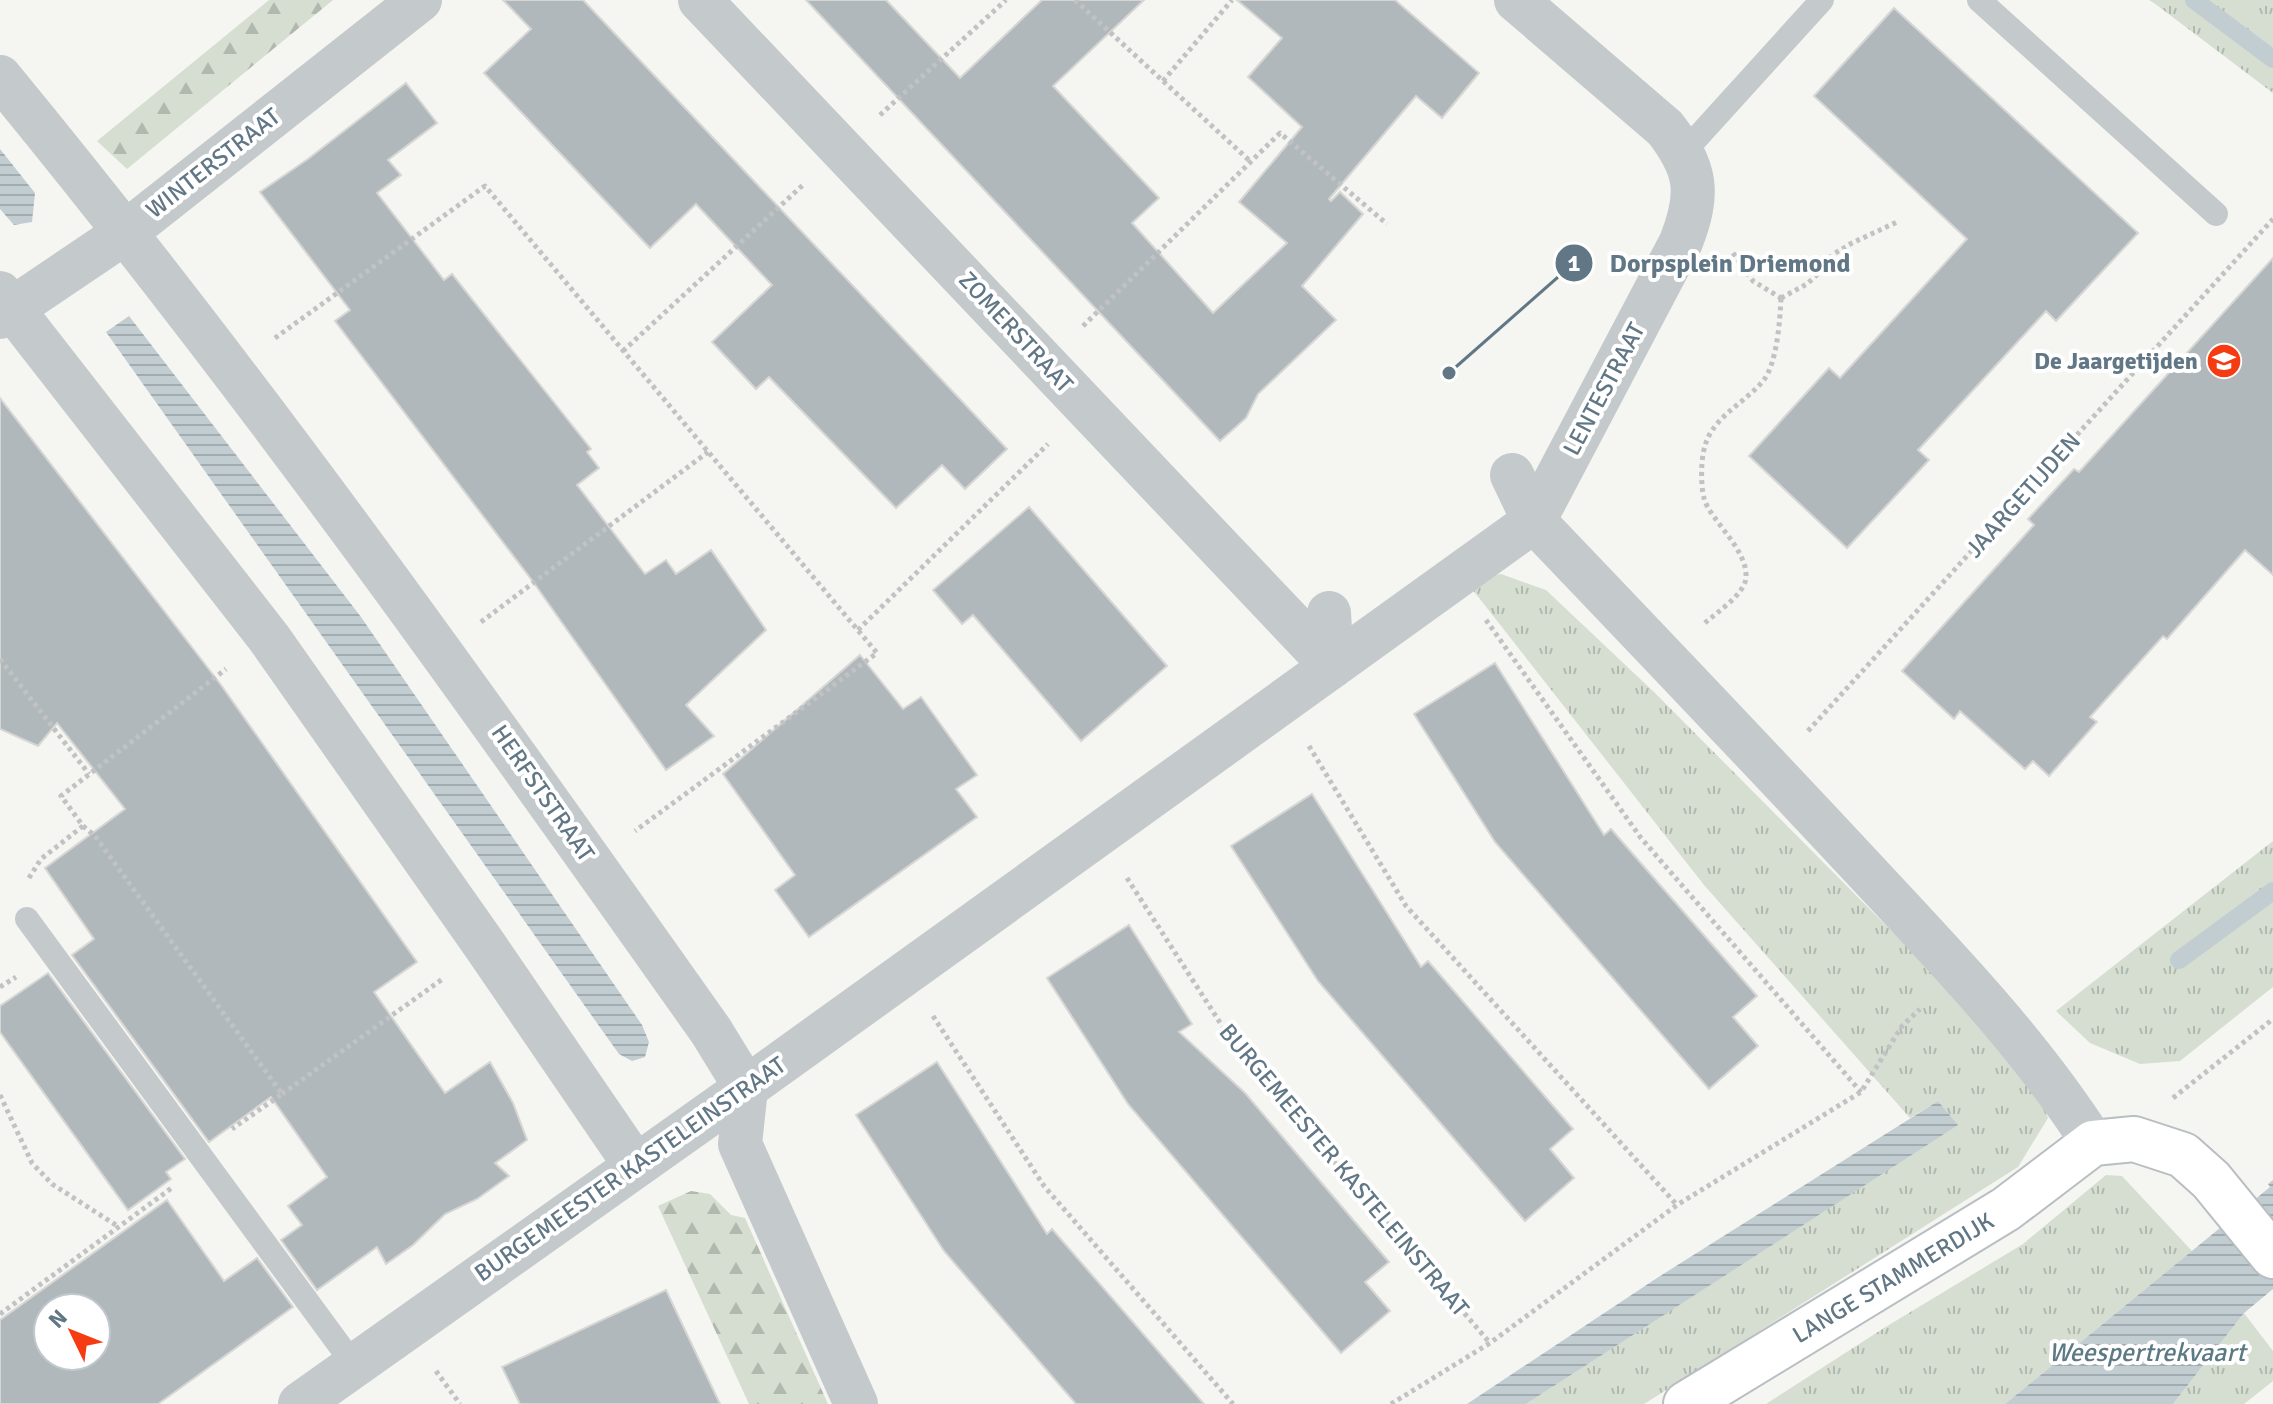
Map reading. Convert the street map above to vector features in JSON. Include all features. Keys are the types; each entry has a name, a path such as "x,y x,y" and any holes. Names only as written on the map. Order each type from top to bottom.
{"street":[{"name":"WINTERSTRAAT","path":"4,306 126,232 420,0"},
{"name":"ZOMERSTRAAT","path":"700,0 1086,407 1195,511 1332,666"},
{"name":"LENTESTRAAT","path":"1516,0 1538,44 1665,128 1670,164 1693,182 1692,212 1681,242 1534,521"},
{"name":"HERFSTSTRAAT","path":"0,77 232,369 442,651 711,1031 746,1088"},
{"path":"4,306 269,638 635,1165"},
{"path":"1512,475 1534,521 1772,770 1991,1008 2063,1096 2113,1141 2183,1155 2211,1180 2273,1256"},
{"name":"BURGEMEESTER KASTELEINSTRAAT","path":"300,1404 746,1088 1534,521"},
{"path":"1329,613 1332,666"},
{"path":"746,1088 740,1144 856,1404"},
{"name":"LANGE STAMMERDIJK","path":"1686,1404 2113,1141"}],"lane":[{"path":"1670,164 1822,0"},
{"path":"1979,0 2216,214"},
{"path":"27,919 354,1365"}],"path":[{"path":"1075,0 1251,162"},
{"path":"1163,81 1232,0"},
{"path":"1045,364 1280,133 1387,224"},
{"path":"232,369 485,186 877,653 592,863"},
{"name":"JAARGETIJDEN","path":"1772,770 2273,219"},
{"path":"1666,659 1739,592 1746,579 1743,562 1730,536 1704,499 1703,454 1713,424 1765,379 1779,334 1781,298 1807,284 1832,255 1897,222"},
{"path":"858,630 1086,407"},
{"path":"442,651 708,452"},
{"path":"1456,579 1641,838 1861,1092"},
{"path":"269,638 61,796 83,826 95,836 282,1094"},
{"path":"0,659 89,774"},
{"path":"1283,703 1406,906 1677,1205"},
{"path":"27,919 29,877 41,859 83,826"},
{"name":"BURGEMEESTER KASTELEINSTRAAT","path":"1098,834 1237,1049 1490,1343"},
{"path":"0,1314 119,1227 282,1094 486,947"},
{"path":"905,973 1044,1186 1233,1404"},
{"path":"2113,1141 2273,1019"},
{"path":"1391,1404 1490,1343 1677,1205 1861,1092 1902,1026"},
{"path":"0,1095 32,1163 52,1184 119,1227"}],"green space":[{"path":"269,0 333,0 127,169 97,141"},
{"path":"2149,0 2273,0 2273,93 2154,3"},
{"path":"1501,574 1546,590 1655,693 1977,1017 2032,1077 2048,1118 2018,1167 1644,1404 1526,1404 1957,1124 1938,1101 1910,1118 1704,885 1465,580"},
{"path":"2273,841 2273,987 2180,1061 2140,1064 2090,1043 2056,1011"},
{"path":"2106,1175 2122,1176 2192,1251 2005,1404 1766,1404 2023,1244"},
{"path":"691,1191 710,1194 731,1215 745,1218 828,1404 749,1404 658,1206"},
{"path":"2244,1313 2273,1351 2273,1381 2244,1404 2173,1404"}],"water":[{"path":"0,149 35,193 32,222 14,225 0,209"},
{"path":"129,316 361,617 642,1025 649,1042 645,1057 632,1061 619,1054 106,332"},
{"path":"1938,1101 1958,1125 1526,1404 1467,1404 1657,1278"},
{"name":"Weespertrekvaart","path":"2273,1180 2273,1289 2244,1313 2173,1404 2005,1404 2270,1187 2268,1184"}],"building":[{"path":"503,0 583,0 1007,449 965,489 942,465 896,508 769,377 756,389 712,342 772,285 696,204 650,248 484,73 531,29"},
{"path":"806,0 886,0 960,78 1042,0 1144,0 1053,86 1159,198 1132,223 1213,313 1287,243 1239,202 1302,127 1248,77 1282,38 1237,0 1395,0 1479,73 1442,118 1416,96 1329,199 1331,201 1340,192 1363,214 1302,286 1336,320 1258,394 1246,418 1220,441"},
{"path":"1894,8 2138,233 2056,321 2046,311 1918,450 1929,460 1847,548 1749,456 1829,368 1840,378 1967,239 1814,96"},
{"path":"406,83 437,123 388,160 401,175 377,193 444,280 452,274 591,449 587,452 599,468 577,485 645,574 666,560 676,574 711,550 766,630 686,705 714,736 666,770 534,583 335,321 350,310 260,192"},
{"path":"2273,258 2273,575 2245,550 2167,639 2163,636 2090,717 2097,722 2049,776 2033,761 2025,769 1960,711 1954,719 1902,671 2034,525 2028,519 2074,469 2079,472"},
{"path":"0,398 221,685 417,962 374,992 445,1093 490,1062 513,1103 527,1140 495,1163 509,1176 477,1199 445,1214 413,1245 386,1264 377,1247 317,1290 281,1240 302,1225 288,1206 327,1177 271,1097 209,1142 72,955 94,939 45,868 125,809 57,723 38,746 0,729"},
{"path":"1029,507 1167,666 1081,741 973,615 962,624 933,590"},
{"path":"860,655 903,709 921,697 977,775 956,789 977,817 809,937 775,890 795,875 723,774"},
{"path":"1495,663 1604,835 1611,829 1757,996 1733,1017 1758,1046 1709,1089 1495,842 1414,714"},
{"path":"1312,794 1421,967 1428,961 1573,1129 1550,1149 1574,1178 1525,1221 1318,981 1231,846"},
{"path":"1129,925 1192,1024 1179,1032 1245,1093 1389,1262 1365,1282 1390,1311 1341,1353 1128,1104 1047,978"},
{"path":"48,973 185,1159 166,1172 171,1179 128,1210 0,1032 0,1006"},
{"path":"937,1062 1047,1234 1052,1229 1204,1404 1076,1404 944,1251 856,1115"},
{"path":"167,1200 224,1281 257,1258 293,1307 158,1404 0,1404 0,1320 32,1297 32,1372 112,1372 112,1292 39,1292"},
{"path":"666,1290 720,1404 520,1404 502,1367"}],"waterway":[{"path":"2194,0 2273,59"},
{"path":"2179,960 2273,891"}],"place":[{"name":"De Jaargetijden","path":"2224,361"},
{"name":"Dorpsplein Driemond","path":"1449,373"}]}
